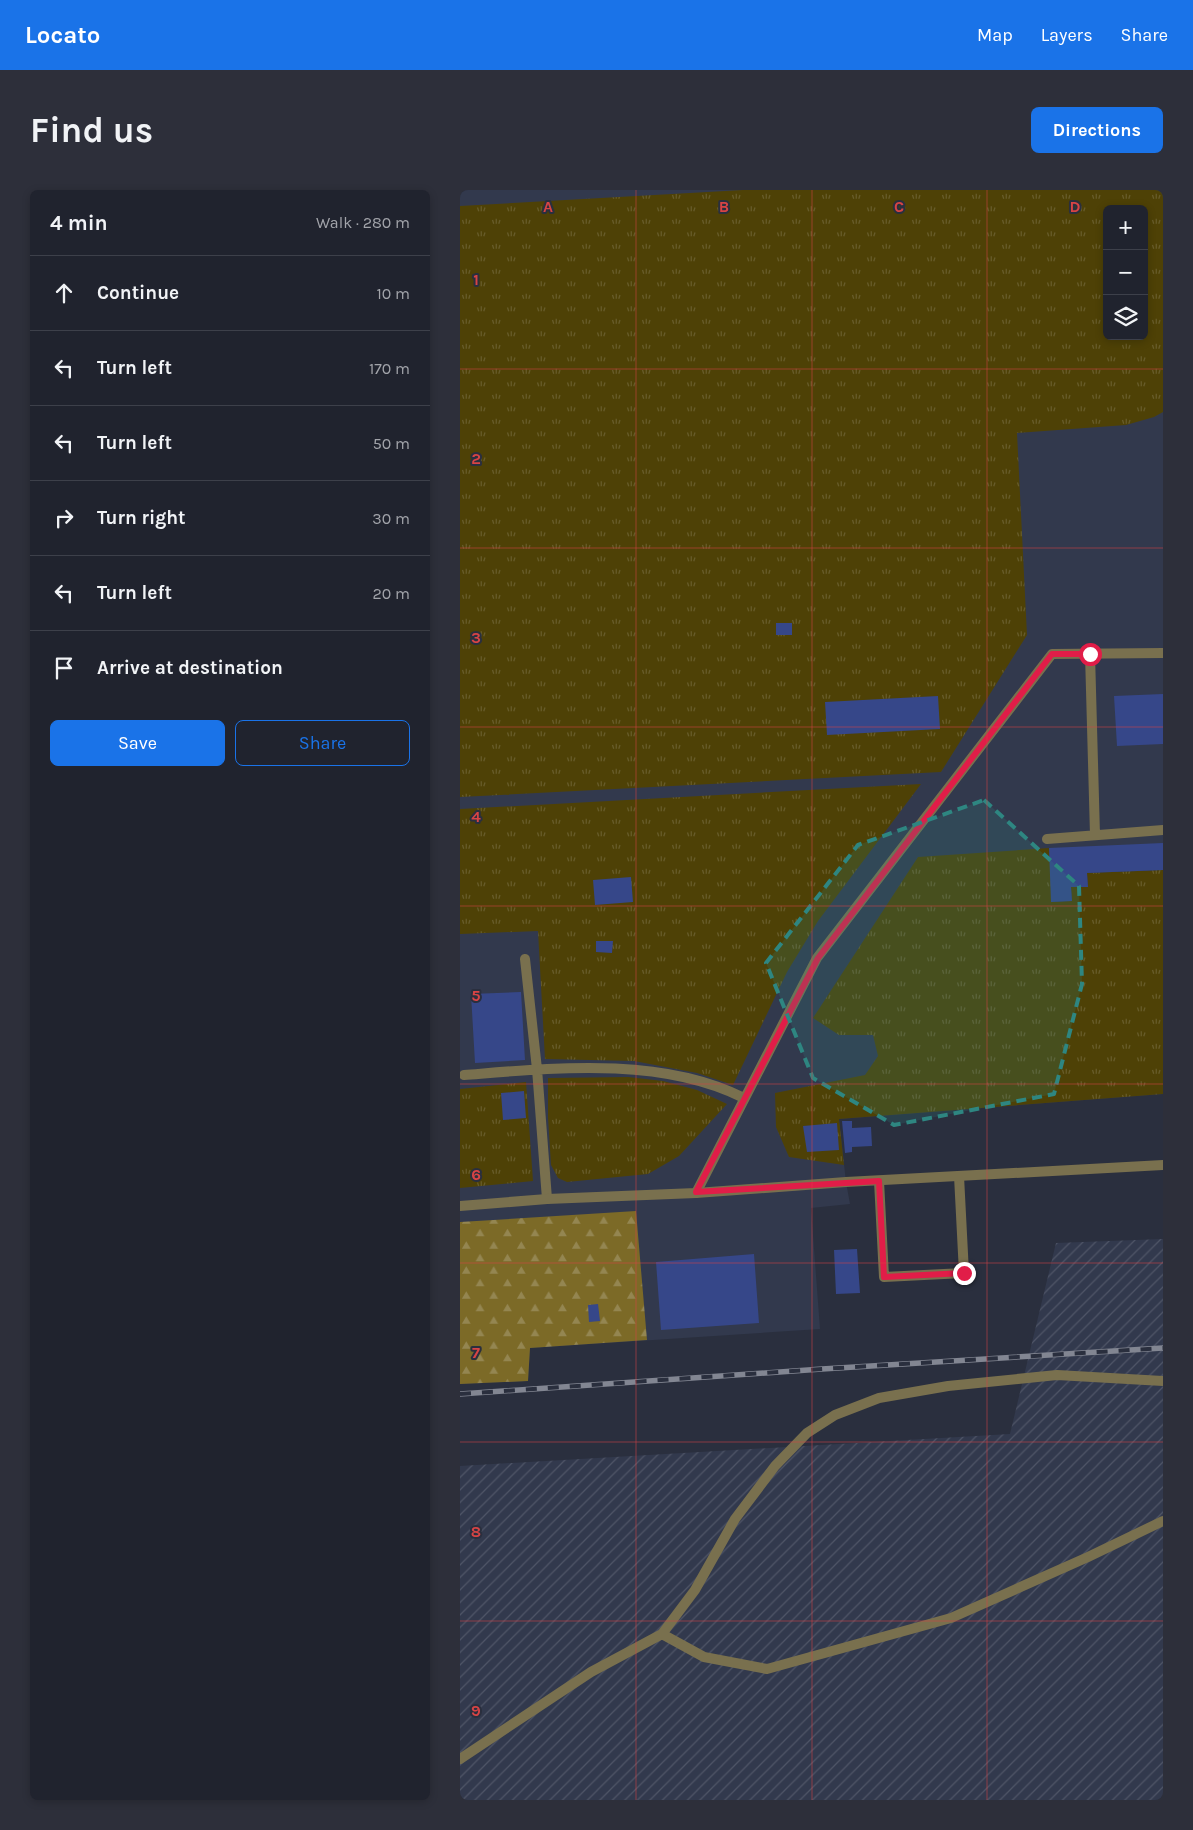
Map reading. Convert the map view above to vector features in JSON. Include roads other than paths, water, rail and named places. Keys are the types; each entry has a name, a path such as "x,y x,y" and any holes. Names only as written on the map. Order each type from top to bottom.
{"street":[{"path":"696,1192 818,958 1052,654 1163,652"},
{"path":"1090,654 1095,834"},
{"path":"1047,839 1163,830"},
{"path":"525,959 537,1069 547,1199"},
{"path":"464,1075 537,1069 590,1068 666,1073 722,1087 744,1098"},
{"path":"460,1206 547,1199 1163,1165"},
{"path":"879,1181 884,1277 964,1273 959,1176"},
{"path":"460,1759 591,1672 662,1634 695,1590 736,1518 775,1466 807,1433 835,1415 879,1398 948,1386 1057,1375 1163,1381"},
{"path":"662,1634 704,1657 767,1668 951,1618 1088,1557 1163,1521"}],"railway":[{"path":"460,1394 1163,1348"}]}
